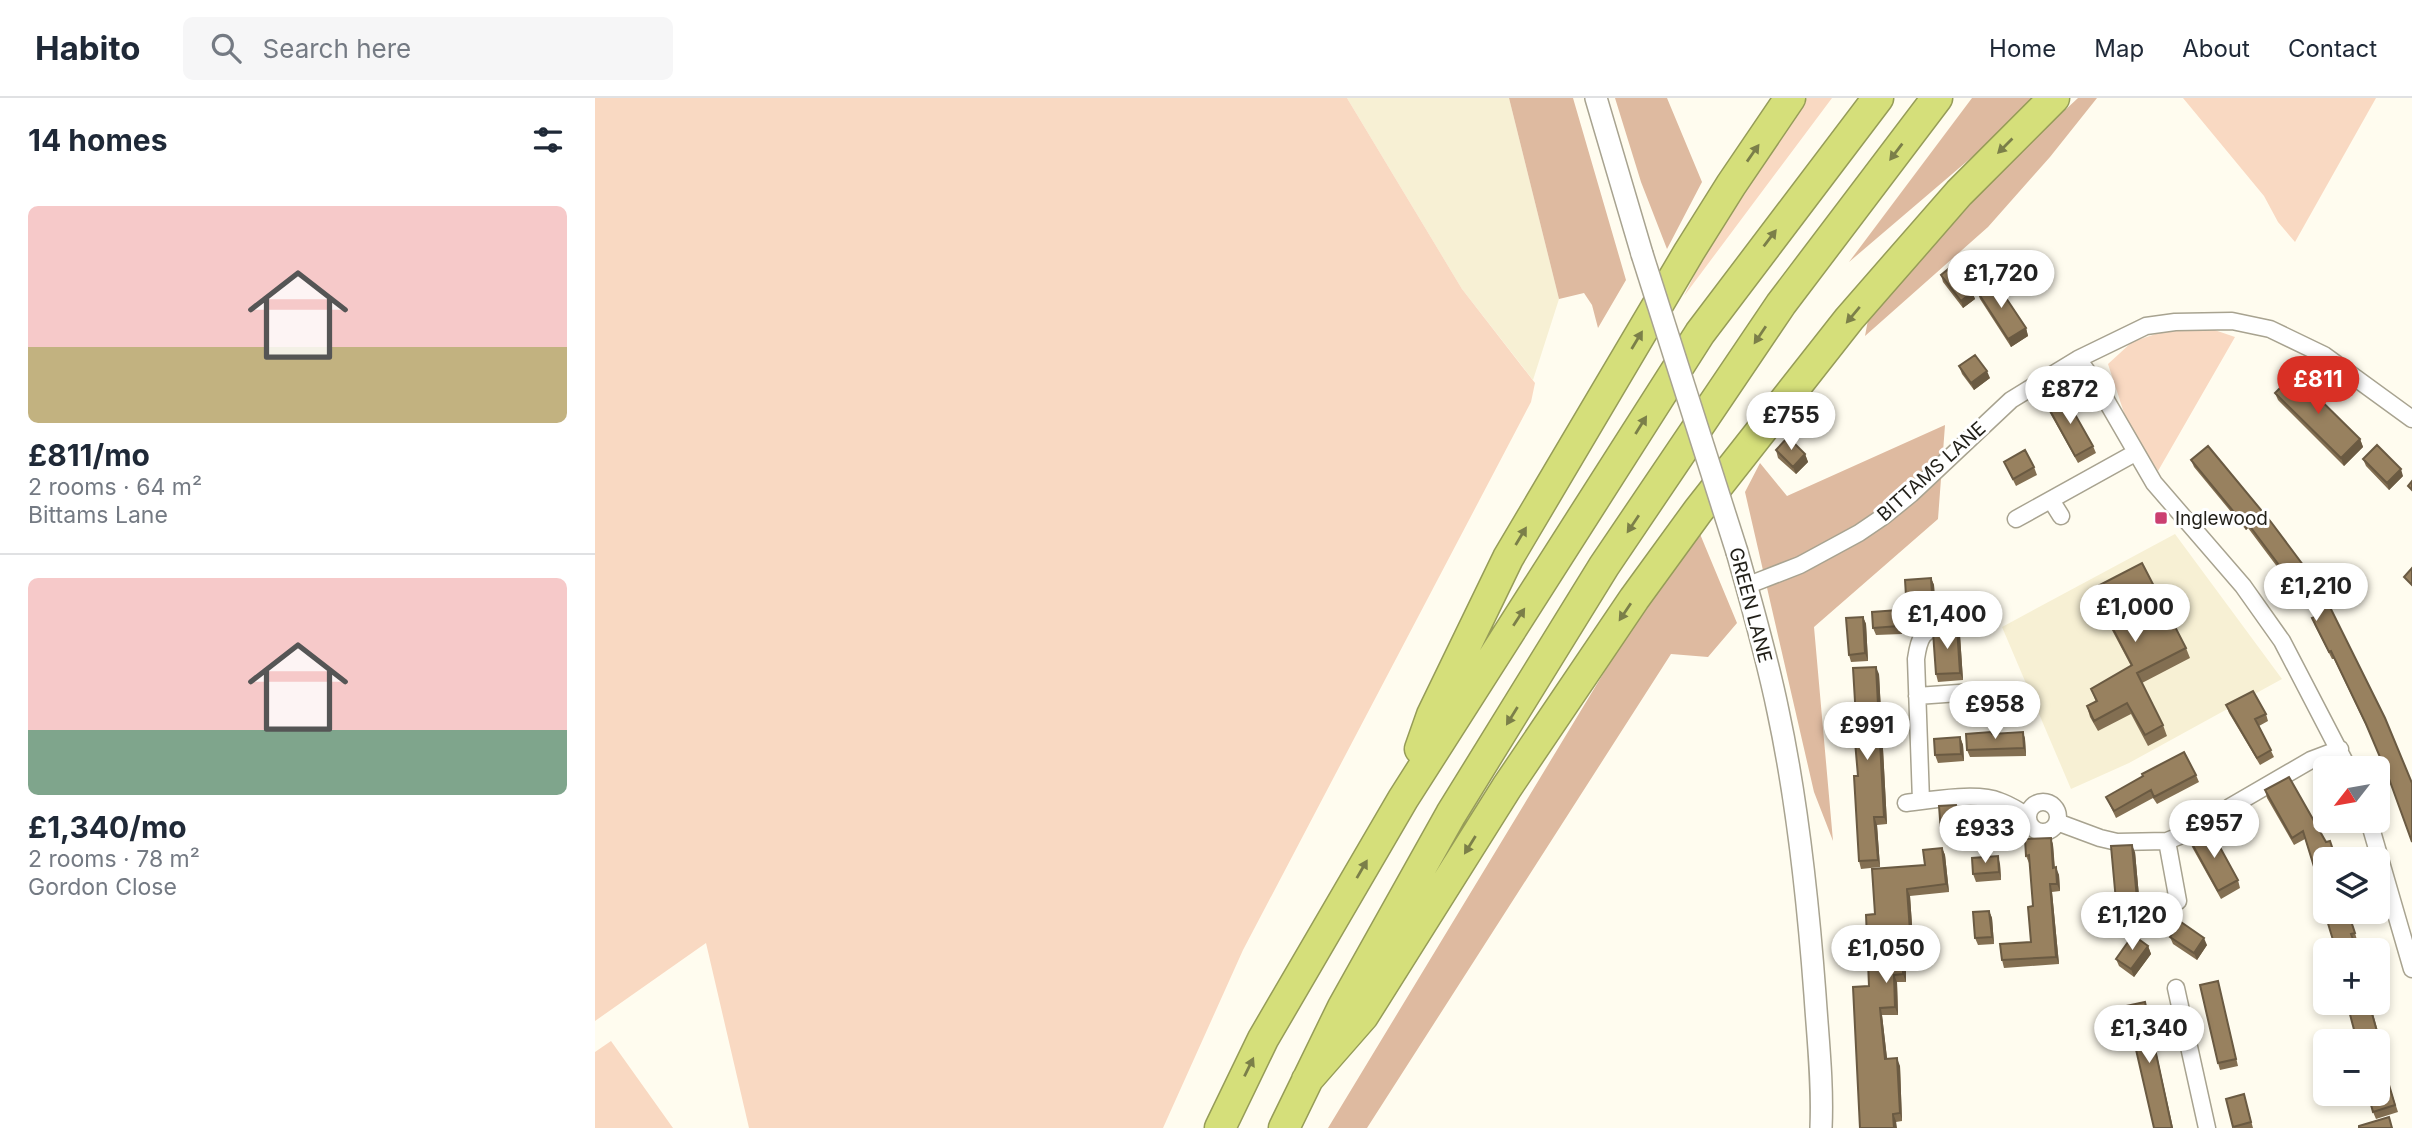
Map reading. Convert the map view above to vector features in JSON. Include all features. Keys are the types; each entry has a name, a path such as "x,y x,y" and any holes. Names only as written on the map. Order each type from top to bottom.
{"highway":[{"path":"1403,799 1432,715 1508,558 1689,252 1790,98"},
{"path":"1220,1128 1263,1039 1403,799 1700,333 1878,98"},
{"path":"1284,1128 1343,1007 1451,814 1604,566 1781,304 1937,98"},
{"path":"1307,1080 1363,1016 1507,788 1634,599 1698,511 1849,319 1959,193 2053,98"}],"street":[{"name":"GREEN LANE","path":"1596,98 1641,254 1737,552 1779,713 1810,930 1821,1086 1821,1128"},
{"name":"BITTAMS LANE","path":"1746,586 1800,565 1859,533 1884,516 2011,400 2078,359 2146,326 2175,322 2232,321 2270,329 2324,355 2412,419"},
{"path":"2078,359 2099,388 2154,483 2243,586 2282,641 2343,756"},
{"path":"2016,519 2135,453"},
{"path":"2051,500 2061,516"},
{"path":"1944,626 1932,628 1918,642 1914,802 1988,798 1998,800 2028,816 2029,823 2040,832 2047,832 2057,822 2117,842 2167,841 2207,825 2230,807 2311,760 2340,749"},
{"path":"1917,696 1987,691"},
{"path":"2374,833 2405,917 2412,969"},
{"path":"2167,841 2178,901"},
{"path":"2176,988 2207,1128"}],"shaded area":[{"path":"595,98 1347,98 1462,289 1535,383 1531,402 1243,950 1163,1128 749,1128 706,943 595,1021"},
{"path":"1347,98 1509,98 1559,299 1533,380 1462,289"},
{"path":"1509,98 1573,98 1626,280 1598,328 1592,305 1584,293 1559,299"},
{"path":"1615,98 1667,98 1702,182 1667,249 1641,182"},
{"path":"1807,98 1832,98 1684,296 1717,230"},
{"path":"1972,98 2033,98 1999,134 1849,262"},
{"path":"2078,98 2097,98 2050,157 1988,227 1865,336 1868,320 2001,170"},
{"path":"2183,98 2376,98 2295,242 2278,222 2264,196"},
{"path":"2191,322 2235,337 2158,471 2127,422 2108,364 2132,342"},
{"path":"1945,425 1938,519 1814,627 1833,841 1814,792 1745,492 1760,463 1787,496"},
{"path":"1700,534 1737,623 1708,657 1671,654 1367,1128 1328,1128 1643,608"},
{"path":"2175,534 2282,679 2129,763 2071,789 2002,627"},
{"path":"611,1041 673,1128 595,1128 595,1052"}],"building":[{"path":"1952,266 1972,292 1961,301 1941,275"},
{"path":"1994,280 2026,328 2008,339 1977,291"},
{"path":"1975,355 1987,371 1971,383 1959,366"},
{"path":"2294,374 2360,439 2341,458 2275,393"},
{"path":"2064,395 2093,446 2075,456 2047,405"},
{"path":"1788,437 1805,454 1793,467 1776,450"},
{"path":"2377,445 2401,469 2387,483 2363,459"},
{"path":"2208,446 2271,522 2321,589 2385,718 2412,783 2412,842 2391,784 2391,756 2380,756 2331,651 2329,652 2312,618 2317,616 2246,521 2243,523 2191,460"},
{"path":"2025,450 2034,467 2013,479 2004,462"},
{"path":"2142,563 2186,648 2137,673 2163,725 2145,735 2127,703 2094,721 2087,706 2097,701 2091,689 2132,665 2092,589"},
{"path":"2412,568 2412,585 2404,577"},
{"path":"1931,578 1932,594 1906,596 1905,580"},
{"path":"1898,610 1899,626 1873,628 1872,612"},
{"path":"1863,617 1865,653 1849,655 1846,618"},
{"path":"1957,627 1960,673 1936,674 1933,632"},
{"path":"1876,667 1884,817 1874,817 1878,860 1859,861 1854,776 1858,776 1853,718 1856,718 1853,668"},
{"path":"2253,691 2266,714 2255,719 2271,750 2257,758 2226,705"},
{"path":"2023,732 2024,748 1967,750 1966,734"},
{"path":"1960,737 1961,754 1935,755 1934,739"},
{"path":"2184,752 2196,775 2154,797 2151,790 2114,811 2106,797"},
{"path":"2289,777 2313,819 2313,833 2321,833 2326,842 2330,841 2332,847 2313,847 2313,864 2303,831 2292,838 2265,790"},
{"path":"1956,805 1958,831 1941,832 1939,806"},
{"path":"2210,829 2238,880 2218,891 2190,840"},
{"path":"2051,838 2057,884 2050,884 2056,957 2002,960 2000,944 2031,942 2028,907 2033,906 2025,839"},
{"path":"2132,845 2137,899 2116,901 2111,846"},
{"path":"1942,848 1946,884 1907,889 1910,931 1903,932 1903,974 1894,975 1895,1007 1880,1008 1885,1059 1897,1058 1900,1113 1893,1114 1894,1128 1860,1128 1853,987 1869,986 1866,915 1875,914 1872,869 1925,865 1923,850"},
{"path":"1998,856 1999,872 1973,874 1972,858"},
{"path":"1989,911 1992,937 1975,938 1973,912"},
{"path":"2181,922 2204,938 2194,953 2170,937"},
{"path":"2328,924 2352,924 2355,933 2351,934 2352,938 2332,938"},
{"path":"2133,935 2148,946 2131,969 2116,959"},
{"path":"2218,981 2236,1059 2218,1063 2200,985"},
{"path":"2145,1002 2172,1128 2154,1128 2126,1006"},
{"path":"2350,1015 2372,1015 2376,1029 2354,1029"},
{"path":"2390,1088 2395,1105 2373,1112 2371,1106 2390,1106"},
{"path":"2244,1094 2251,1122 2233,1127 2226,1099"},
{"path":"2389,1117 2392,1128 2359,1128 2359,1126"}],"place":[{"name":"Inglewood","path":"2161,518"}]}
